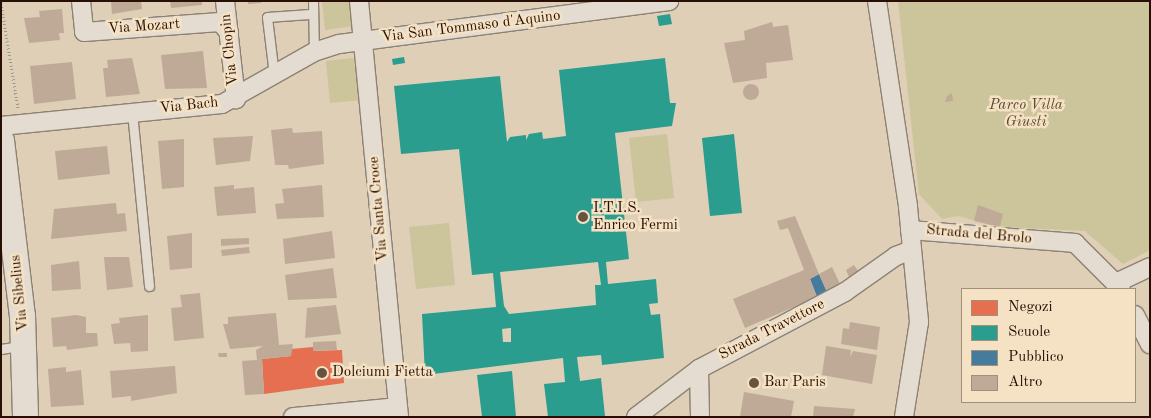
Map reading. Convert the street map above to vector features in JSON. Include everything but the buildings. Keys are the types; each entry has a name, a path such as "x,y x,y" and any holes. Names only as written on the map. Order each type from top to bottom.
{"street":[{"name":"Via Mozart","path":"81,1 84,32 220,22 229,32"},
{"name":"Via Chopin","path":"225,1 236,99"},
{"name":"Via Santa Croce","path":"359,1 398,412"},
{"name":"Via San Tommaso d'Aquino","path":"363,40 605,6 669,1"},
{"path":"877,1 910,230 919,322 904,417"},
{"name":"Via Bach","path":"1,126 236,99 314,52 363,40"},
{"name":"Via Sibelius","path":"1,140 13,347 25,417"},
{"name":"Strada del Brolo","path":"910,230 1075,243 1120,286 1150,267"},
{"name":"Strada Travettore","path":"636,417 699,369 845,292 896,256 912,250"},
{"path":"1136,317 1150,344"},
{"path":"900,417 919,322"},
{"path":"699,369 700,417"},
{"path":"293,417 398,412"}],"lane":[{"path":"313,1 310,14 314,52"},
{"path":"274,75 267,17 310,14"},
{"path":"132,112 149,286"}],"path":[{"path":"1,3 18,109 28,108"}],"green space":[{"path":"322,1 352,1 354,26 325,30"},
{"name":"Parco Villa Giusti","path":"898,1 1150,1 1150,250 1123,264 1085,231 1000,227 958,216 942,219 919,194"},
{"path":"353,58 362,100 330,103 326,61"},
{"path":"667,134 674,198 636,202 629,138"},
{"path":"449,223 455,285 416,289 409,227"}],"place":[{"name":"I.T.I.S. Enrico Fermi","path":"583,217"},
{"name":"Dolciumi Fietta","path":"322,373"},
{"name":"Bar Paris","path":"754,383"}]}
